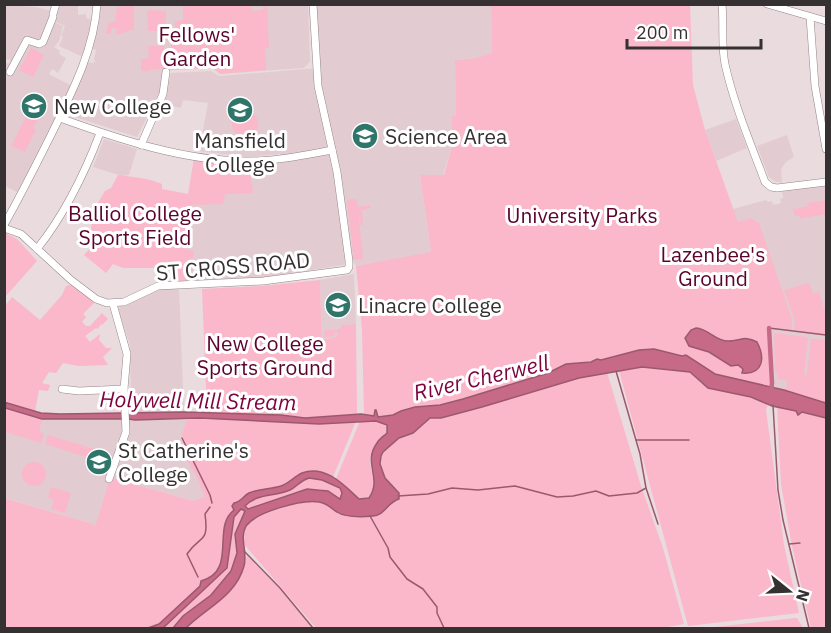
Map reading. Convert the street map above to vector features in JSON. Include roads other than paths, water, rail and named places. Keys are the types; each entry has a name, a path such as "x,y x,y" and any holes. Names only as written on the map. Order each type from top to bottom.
{"street":[{"path":"10,72 12,62 27,40 40,44 43,42 56,4"},
{"path":"97,4 94,25 82,67 60,118 4,226 21,234 96,299 113,304 127,354 124,389 126,432 110,479"},
{"path":"60,118 100,133 186,154 246,161 277,159 332,150 318,86 313,4"},
{"path":"722,4 722,41 725,65 737,107 765,182 771,187 826,182"},
{"path":"767,4 826,21"},
{"path":"810,17 815,86 826,149"},
{"path":"141,144 163,94 166,72"},
{"path":"37,249 66,208 100,133"},
{"name":"ST CROSS ROAD","path":"113,304 132,299 158,286 263,281 344,272 350,264 332,150"},
{"path":"62,389 79,391 124,389"}],"waterway":[{"path":"769,328 826,335"},
{"path":"769,328 771,394"},
{"path":"616,371 640,454 646,488 658,524"},
{"path":"773,405 778,490 809,628"},
{"path":"182,438 212,503"},
{"path":"636,440 689,440"},
{"path":"398,496 428,494 452,488 478,490 515,486 557,497 596,491 609,496 637,493 646,488"},
{"path":"198,577 187,554 205,535 205,514 210,507"},
{"path":"370,516 388,548 390,557 407,579 423,589 437,607 437,613 444,628"},
{"path":"789,544 800,543"},
{"path":"244,551 280,588 313,628"}],"place":[{"name":"New College","path":"34,106"},
{"name":"Mansfield College","path":"240,110"},
{"name":"Science Area","path":"365,136"},
{"name":"Linacre College","path":"338,305"},
{"name":"St Catherine's College","path":"99,462"}],"park label":[{"name":"Fellows' Garden","path":"197,46"},
{"name":"University Parks","path":"582,215"},
{"name":"Balliol College Sports Field","path":"135,225"},
{"name":"Lazenbee's Ground","path":"713,266"},
{"name":"New College Sports Ground","path":"265,355"}],"water label":[{"name":"River Cherwell","path":"481,377"},
{"name":"Holywell Mill Stream","path":"198,400"}]}
